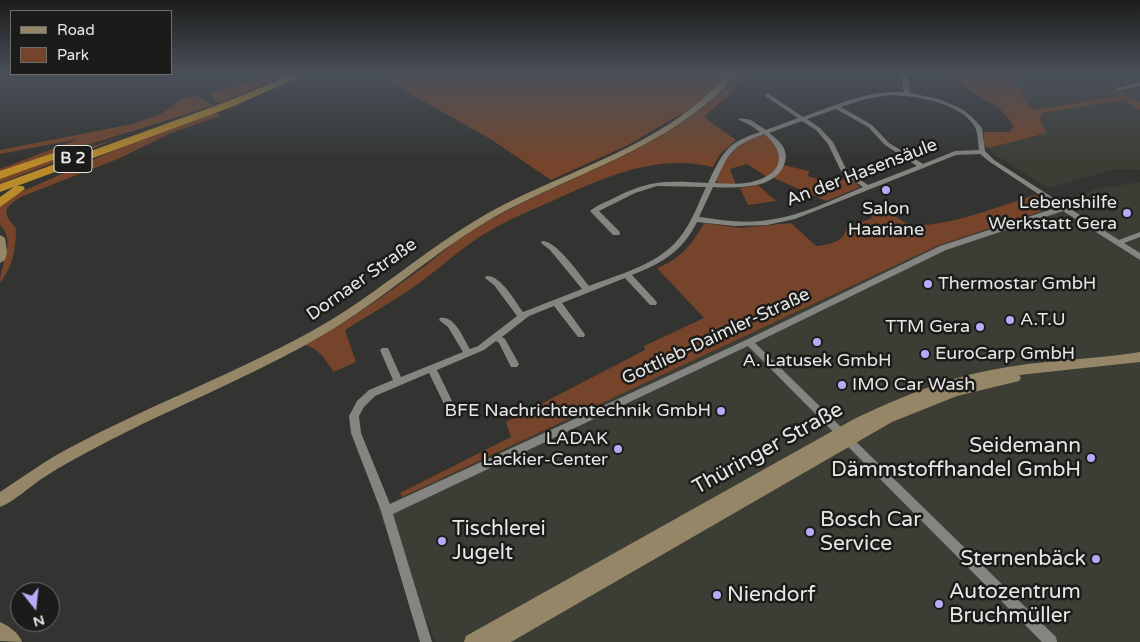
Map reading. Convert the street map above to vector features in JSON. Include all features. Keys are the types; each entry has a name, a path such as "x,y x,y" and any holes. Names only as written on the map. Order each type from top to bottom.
{"highway":[{"name":"B 2","path":"0,186 218,104"},
{"name":"B 2","path":"0,175 96,142 146,132 227,104"},
{"name":"B 2","path":"0,198 102,156 146,132"},
{"name":"B 2","path":"0,202 19,189"}],"main road":[{"name":"Dornaer Straße","path":"0,500 63,458 247,369 344,318 440,248 474,226 507,207 662,132 701,104"},
{"path":"0,238 2,252 0,260"},
{"name":"Thüringer Straße","path":"472,642 844,437 908,408 955,391 1016,378 1140,357"},
{"name":"Thüringer Straße","path":"1092,366 1140,365"},
{"name":"Thüringer Straße","path":"496,642 844,437"},
{"path":"0,630 14,642"}],"street":[{"path":"779,104 818,129 831,143 844,172 868,188"},
{"path":"426,642 387,511 356,433 354,416 360,404 372,393 481,348 522,317 666,256 679,244 731,148 745,138 763,131 846,104"},
{"path":"946,104 960,110 979,128 982,152 1140,257"},
{"path":"836,107 870,126 887,144 922,166"},
{"path":"616,233 594,211 641,188 678,182 745,186 757,183 775,173 782,163 782,150 777,142 746,120 740,119"},
{"name":"An der Hasensäule","path":"694,219 734,224 767,223 795,217 955,153 982,152"},
{"name":"Gottlieb-Daimler-Straße","path":"387,511 749,342 943,248 1064,208"},
{"path":"1118,243 1140,234"},
{"path":"545,243 553,248 588,290"},
{"path":"627,274 653,303"},
{"path":"489,278 497,284 522,317"},
{"path":"556,302 581,335"},
{"path":"443,320 451,325 468,354"},
{"path":"496,336 502,341 514,364"},
{"path":"749,342 1051,642"},
{"path":"385,350 399,382"},
{"path":"431,368 448,403"}],"shaded area":[{"path":"1029,104 1071,104 1033,110"},
{"path":"1098,104 1130,104 1140,110 1140,170 1116,169 1048,188 992,153 989,148 1045,133 1040,118 1042,113"},
{"path":"1140,182 1140,642 436,642 377,509 939,245 1050,210 1053,204 1097,189"}],"green space":[{"path":"175,104 213,105 0,173 0,169 79,139 0,154 0,150 132,124 161,114"},
{"path":"429,104 697,104 688,112 679,115 628,145 551,180 492,140"},
{"path":"707,104 719,104 704,117 736,140 720,154 713,167 691,163 670,163 629,170 590,184 520,215 481,236 412,288 345,330 356,362 334,372 315,349 305,345 366,308 459,239 498,215 607,164 677,126"},
{"path":"993,104 1029,104 1033,110 1070,104 1098,104 1042,113 1040,118 1046,133 989,148 984,145 984,132 1009,132 1014,126 998,107"},
{"path":"1130,104 1140,104 1140,110"},
{"path":"214,111 220,116 171,133 120,158 23,196 12,203 6,213 16,228 14,250 11,264 0,283 7,238 0,225 0,205 19,193 144,137"},
{"path":"761,134 766,135 776,145 779,164 809,171 808,176 832,184 848,177 860,187 826,201 774,178 767,177 747,164 730,169 736,185 718,183 716,180 728,157 738,147"},
{"path":"120,138 0,183 0,178 66,154"},
{"path":"758,185 776,201 748,205 740,188"},
{"path":"1035,195 1053,204 1052,208 939,245 402,497 400,493 511,437 506,422 645,350 644,346 704,318 657,268 679,256 695,238 704,223 740,228 791,223 816,246 836,241 843,236 847,227 873,218 862,209 877,203 902,221 917,225 950,221"}],"place":[{"name":"Salon Haariane","path":"886,190"},
{"name":"Lebenshilfe Werkstatt Gera","path":"1127,213"},
{"name":"Thermostar GmbH","path":"928,284"},
{"name":"A.T.U","path":"1010,320"},
{"name":"TTM Gera","path":"980,327"},
{"name":"A. Latusek GmbH","path":"817,342"},
{"name":"EuroCarp GmbH","path":"925,354"},
{"name":"IMO Car Wash","path":"842,385"},
{"name":"BFE Nachrichtentechnik GmbH","path":"721,411"},
{"name":"LADAK Lackier-Center","path":"618,449"},
{"name":"Seidemann Dämmstoffhandel GmbH","path":"1091,458"},
{"name":"Bosch Car Service","path":"810,532"},
{"name":"Tischlerei Jugelt","path":"442,541"},
{"name":"Sternenbäck","path":"1096,559"},
{"name":"Niendorf","path":"717,595"},
{"name":"Autozentrum Bruchmüller","path":"939,604"}]}
